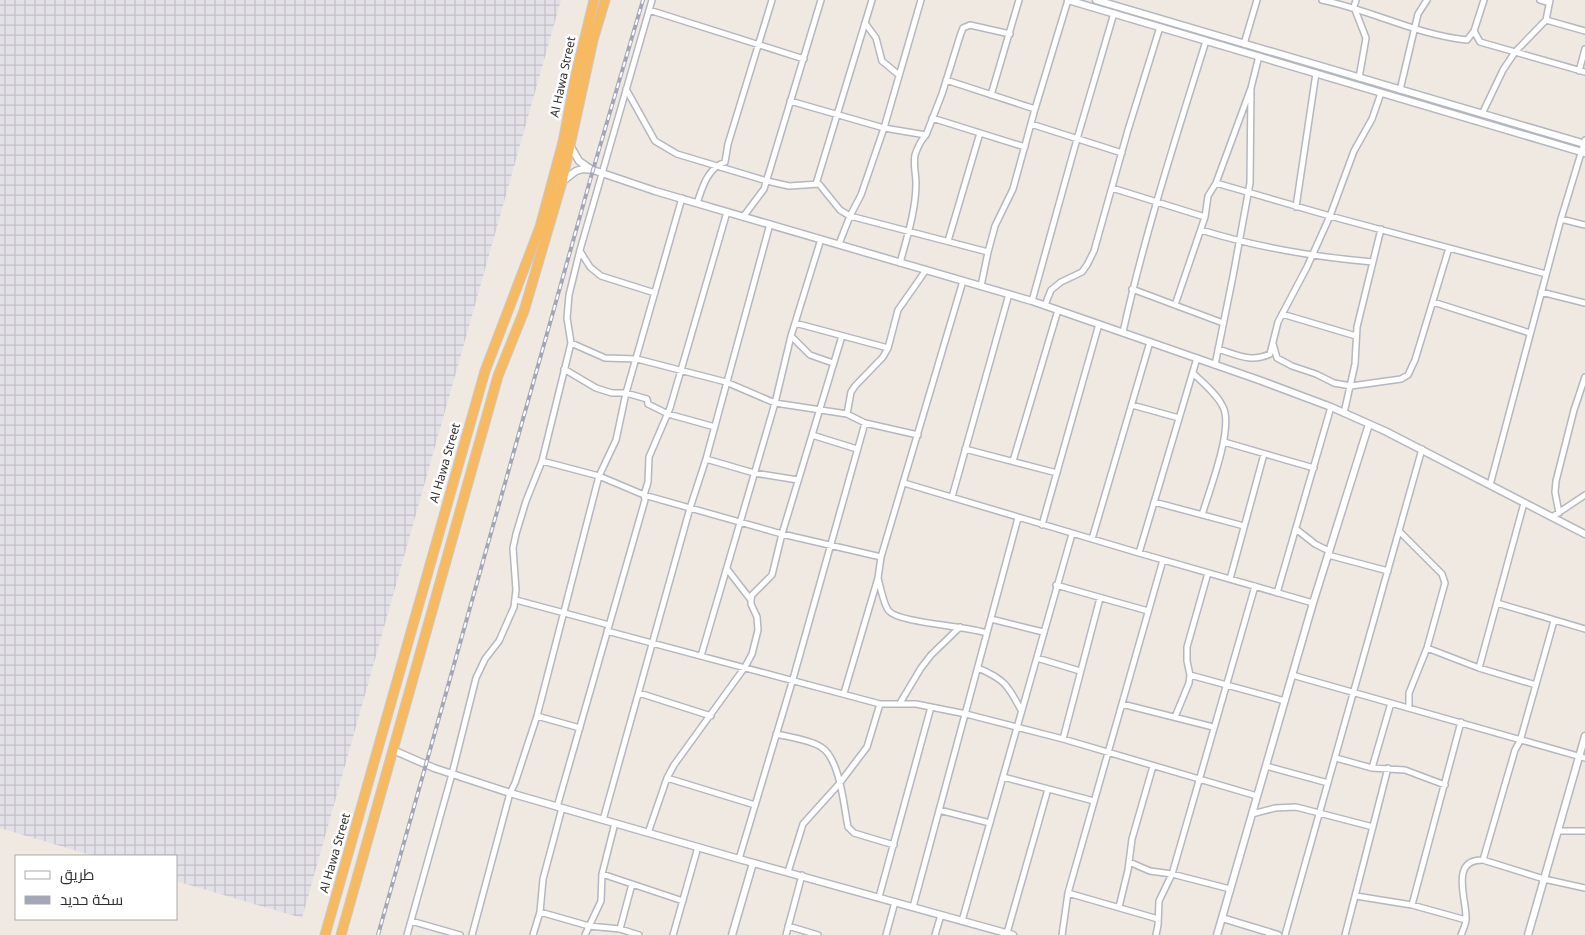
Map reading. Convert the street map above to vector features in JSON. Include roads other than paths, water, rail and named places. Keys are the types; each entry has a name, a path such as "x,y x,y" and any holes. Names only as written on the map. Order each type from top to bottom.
{"highway":[{"name":"Al Hawa Street","path":"325,935 485,371 540,227 563,142 576,74 594,0"},
{"name":"Al Hawa Street","path":"341,935 498,376 524,311 562,182 593,40 605,0"}],"street":[{"path":"407,935 480,668 499,641 508,624 516,600 513,561 516,534 542,460 571,342 567,308 580,250 652,0"},
{"path":"697,203 707,177 715,166 725,162 728,144 772,0"},
{"path":"743,217 760,195 767,181 821,0"},
{"path":"816,184 872,0"},
{"path":"839,244 861,195 884,128 921,0"},
{"path":"991,95 1019,0"},
{"path":"981,286 988,252 999,216 1013,189 1068,0 1583,152"},
{"path":"1096,0 1358,78 1584,142 1583,152 1561,218 1490,485"},
{"path":"1244,44 1257,0"},
{"path":"1322,0 1354,7 1437,35 1467,40 1474,31 1484,0"},
{"path":"1356,0 1354,7 1366,38 1358,78"},
{"path":"1400,90 1420,10 1426,0"},
{"path":"1482,114 1496,82 1515,52 1546,20 1550,1 1540,0"},
{"path":"649,10 804,59"},
{"path":"1032,301 1114,13"},
{"path":"1546,20 1585,31"},
{"path":"866,23 876,38 882,61 899,75"},
{"path":"900,263 909,231 916,181 915,159 920,144 926,135 963,28 970,25 1010,34"},
{"path":"1045,305 1049,294 1055,286 1082,272 1091,259 1098,242 1128,130 1160,27"},
{"path":"1474,31 1480,42 1582,72 1585,49"},
{"path":"1123,332 1132,289 1156,202 1206,41"},
{"path":"1175,305 1205,217 1209,192 1216,183 1251,88 1259,56"},
{"path":"1296,207 1316,73"},
{"path":"946,80 1035,109"},
{"path":"1214,365 1240,242 1248,193 1251,88"},
{"path":"626,89 655,141 684,157 789,186 816,184 821,186 840,210 850,216 988,252"},
{"path":"1218,349 1256,359 1270,354 1278,322 1330,216 1354,151 1372,120 1381,93"},
{"path":"790,101 884,128 926,135"},
{"path":"932,118 1024,146"},
{"path":"1031,124 1122,153"},
{"path":"948,241 980,133"},
{"path":"570,147 579,161 602,174 1045,305 1197,358 1331,408 1422,449 1585,534"},
{"path":"562,182 576,171 583,169 593,170"},
{"path":"1216,183 1296,207 1546,274"},
{"path":"1112,188 1205,217"},
{"path":"472,935 510,793 516,783 537,716 599,476 616,440 626,393 682,198"},
{"path":"533,935 540,912 543,879 580,728 645,500 649,457 668,414 727,212"},
{"path":"1561,218 1585,225"},
{"path":"603,820 654,644 690,508 706,459 770,224"},
{"path":"1200,230 1240,242 1343,260 1374,262"},
{"path":"1344,413 1355,364 1359,318 1381,230"},
{"path":"701,656 775,403 791,336 821,239"},
{"path":"1272,344 1277,358 1334,383 1351,386 1401,379 1408,375 1415,360 1449,248"},
{"path":"580,250 590,266 601,276 655,293"},
{"path":"847,414 850,397 855,386 883,357 888,348 898,310 926,270"},
{"path":"844,693 962,281"},
{"path":"1132,289 1223,323"},
{"path":"1541,292 1585,303"},
{"path":"952,497 1009,294"},
{"path":"1433,302 1530,333"},
{"path":"1014,461 1058,310"},
{"path":"1282,314 1356,336"},
{"path":"795,323 888,348"},
{"path":"1042,525 1099,324"},
{"path":"791,336 810,355 834,363"},
{"path":"648,833 667,778 674,764 711,716 752,654 758,630 757,617 751,604 752,595 772,575 782,534 842,336"},
{"path":"571,342 605,358 637,359 682,370 726,382 775,403 847,414 865,423 918,435"},
{"path":"1092,539 1150,342"},
{"path":"1139,554 1197,358"},
{"path":"564,369 596,388 612,393 626,393 647,399 648,404 668,414 715,426"},
{"path":"1192,373 1219,400 1224,408 1227,420 1224,442 1202,515"},
{"path":"1559,513 1555,492 1556,482 1572,418 1585,377"},
{"path":"1132,405 1179,418"},
{"path":"1277,593 1331,408"},
{"path":"740,859 793,680 865,423"},
{"path":"1217,935 1313,603 1369,424"},
{"path":"812,435 857,449"},
{"path":"1224,442 1314,468"},
{"path":"965,449 1057,473"},
{"path":"1285,935 1422,449"},
{"path":"1230,579 1264,454"},
{"path":"706,459 754,473 798,480"},
{"path":"542,460 599,476 644,495 782,534 882,557"},
{"path":"904,484 1139,554 1313,603"},
{"path":"1552,517 1584,497"},
{"path":"1154,502 1244,526"},
{"path":"1479,668 1524,503"},
{"path":"913,907 1018,518"},
{"path":"1296,529 1329,553 1388,570"},
{"path":"1399,531 1444,578 1445,582 1427,648 1409,693 1409,708"},
{"path":"962,921 1072,534"},
{"path":"1062,935 1068,893 1163,560"},
{"path":"727,569 751,600"},
{"path":"1175,717 1186,692 1190,675 1187,648 1208,573"},
{"path":"878,578 886,606 890,613 986,634"},
{"path":"1056,585 1148,611"},
{"path":"1156,935 1159,901 1172,874 1255,586"},
{"path":"1063,739 1100,598"},
{"path":"516,600 609,624"},
{"path":"1497,603 1585,629"},
{"path":"990,618 1043,632"},
{"path":"1483,860 1515,750 1520,741 1554,620"},
{"path":"900,703 931,655 960,627"},
{"path":"607,631 880,704 900,703 931,706 966,714 1063,739 1257,796"},
{"path":"1427,648 1479,668 1536,685"},
{"path":"1037,658 1080,671"},
{"path":"978,668 993,674 1004,682 1021,710"},
{"path":"1190,675 1285,702"},
{"path":"1292,675 1582,757"},
{"path":"639,693 711,716"},
{"path":"1372,768 1391,703"},
{"path":"788,872 803,824 839,784 867,747 880,704"},
{"path":"1122,704 1213,727"},
{"path":"879,897 931,706"},
{"path":"537,716 580,728"},
{"path":"1412,905 1461,722"},
{"path":"776,734 821,746 833,761 850,831 894,845"},
{"path":"1528,935 1582,757 1585,736"},
{"path":"393,750 452,774 510,793 1010,934 1048,789"},
{"path":"1336,758 1372,768 1388,768 1412,772 1444,785"},
{"path":"1119,907 1132,839 1152,766"},
{"path":"1266,766 1328,783"},
{"path":"1345,935 1388,768"},
{"path":"1003,777 1094,801"},
{"path":"667,778 755,805"},
{"path":"1252,814 1289,806 1373,827"},
{"path":"939,810 990,823"},
{"path":"585,935 600,901 602,874 615,823"},
{"path":"1558,831 1585,831"},
{"path":"673,935 698,847"},
{"path":"1461,935 1466,920 1462,878 1464,869 1469,863 1476,860 1483,860 1544,879 1585,888"},
{"path":"1129,862 1150,871 1172,874 1230,889"},
{"path":"732,935 753,863"},
{"path":"602,874 683,900"},
{"path":"786,935 802,875"},
{"path":"620,929 632,884"},
{"path":"1068,893 1158,919"},
{"path":"1356,896 1412,905 1466,920"},
{"path":"886,935 896,902"},
{"path":"540,912 589,926 620,929 639,935"},
{"path":"935,935 941,915"},
{"path":"1222,918 1278,935"},
{"path":"411,922 460,935"},
{"path":"788,926 818,935"},
{"path":"986,935 988,928"}],"railway":[{"path":"378,935 593,170 643,0"}]}
